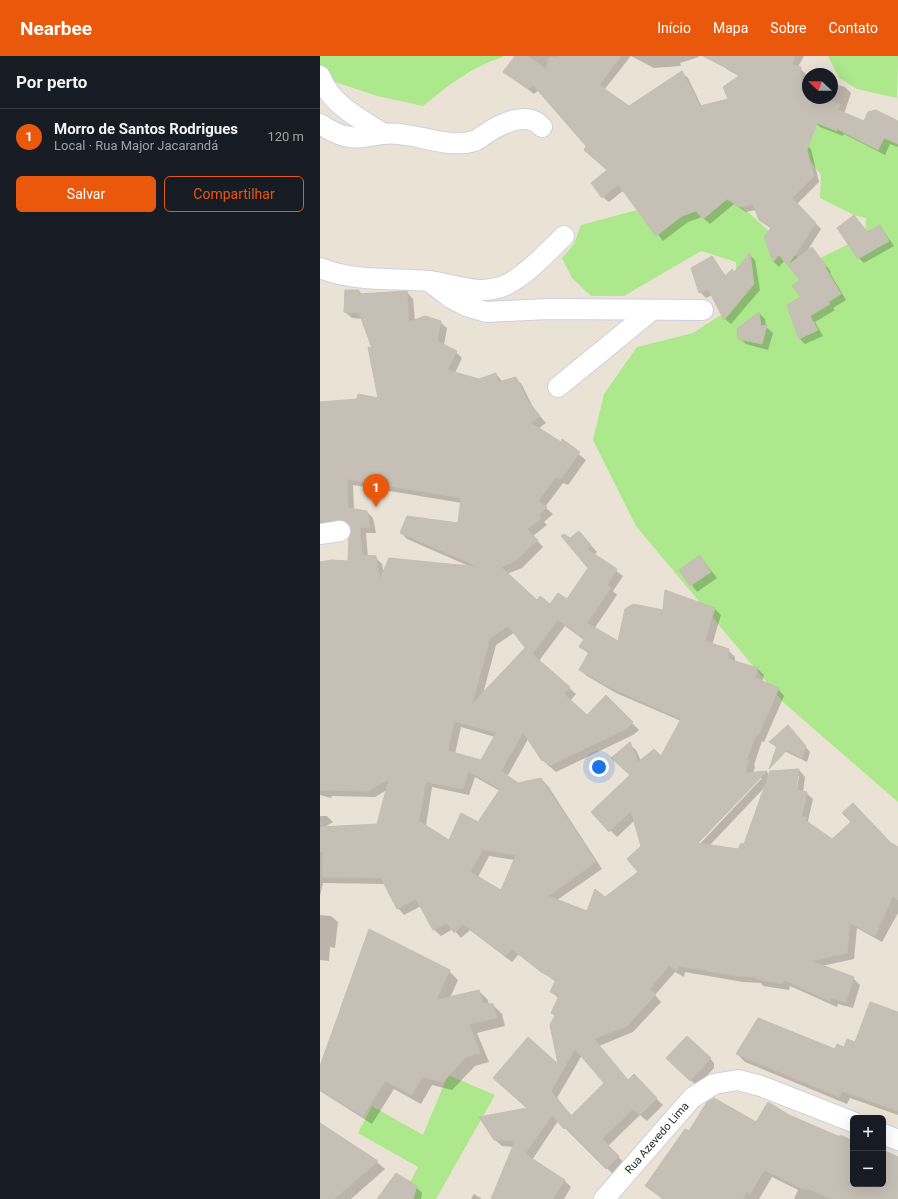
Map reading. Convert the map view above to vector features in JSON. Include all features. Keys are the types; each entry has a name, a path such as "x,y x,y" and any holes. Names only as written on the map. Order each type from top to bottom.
{"street":[{"path":"320,76 335,98 346,110 384,134"},
{"path":"320,124 331,131 349,137 367,138 384,134 457,143 474,141 496,128 521,119 529,118 536,121 542,127"},
{"path":"320,268 369,279 429,281 469,290 487,290 506,285 532,266 564,236"},
{"path":"429,281 450,298 486,312 548,309 651,311 703,310"},
{"path":"558,387 651,311"},
{"path":"320,534 340,531"},
{"name":"Rua Azevedo Lima","path":"604,1199 692,1098 714,1084 738,1080 761,1086 850,1121"},
{"path":"886,1135 898,1140"}],"green space":[{"path":"320,56 503,57 480,66 470,72 423,106 377,96 320,77"},
{"path":"828,56 898,56 897,98 857,89 839,78 838,68 834,68"},
{"path":"819,118 898,127 898,802 784,703 636,526 593,440 604,394 637,347 693,333 736,305 736,262 701,251 624,296 591,296 572,278 562,258 574,244 581,225 689,196 712,184 749,213 806,265 865,236 866,218 854,215 820,198 821,175 808,158 789,169"},
{"path":"448,1075 495,1095 436,1199 401,1199 418,1167 358,1133 372,1106 423,1135"}],"building":[{"path":"515,56 527,56 546,69 549,57 621,56 599,85 629,106 682,71 700,106 728,99 723,87 740,75 703,56 795,56 792,64 801,67 800,91 802,92 802,104 838,103 840,104 838,110 864,121 868,112 876,110 898,121 898,144 884,138 878,150 837,129 837,131 817,123 807,150 814,176 792,198 816,223 788,265 812,247 826,266 825,267 841,294 828,302 830,304 810,316 818,330 799,339 787,305 801,297 792,286 800,280 779,255 773,262 764,236 771,228 759,220 753,204 740,207 727,199 703,219 696,211 682,216 656,236 618,184 602,198 591,183 607,170 584,150 586,146 533,85 528,89 503,72"},
{"path":"854,215 867,232 880,225 889,241 858,259 837,228"},
{"path":"750,253 754,284 724,320 708,289 699,293 691,268 712,256 725,276 732,269 734,272"},
{"path":"345,290 359,290 359,294 407,291 409,322 425,316 441,321 437,341 457,351 447,370 479,379 496,373 498,382 516,377 528,401 540,416 531,423 561,442 562,439 580,452 561,479 556,477 538,501 547,507 539,515 541,519 527,529 538,540 515,561 501,567 537,600 540,596 550,604 558,593 567,599 588,568 561,536 564,534 570,538 579,531 591,545 587,549 617,569 607,585 611,588 587,623 618,641 625,609 633,604 663,610 665,590 715,608 705,641 729,649 728,659 758,668 755,678 779,688 758,736 756,735 746,761 749,759 745,773 767,771 698,843 738,849 741,843 744,844 770,771 799,769 796,790 807,792 802,816 807,818 805,820 832,839 851,822 842,813 853,803 890,842 898,847 898,900 893,896 875,936 850,923 847,953 811,961 854,977 846,1002 831,998 830,1001 784,980 783,984 756,979 757,977 735,976 679,966 677,971 669,966 649,989 656,994 627,1026 594,1039 628,1080 634,1074 657,1098 640,1115 633,1109 602,1139 619,1156 606,1169 565,1128 564,1129 552,1115 525,1154 565,1180 553,1199 491,1199 515,1141 494,1140 479,1117 527,1108 493,1078 528,1037 558,1064 550,1025 555,1015 551,1013 559,996 550,992 556,980 541,972 512,949 505,956 463,924 454,933 447,923 433,930 416,899 397,909 381,878 322,877 323,851 320,852 320,827 377,824 389,779 368,791 320,790 320,562 332,560 348,561 349,538 351,530 349,524 344,520 320,522 320,402 357,399 358,394 378,398 368,347 372,348 359,313 344,312","holes":["347,479 461,498 458,523 407,516 400,533 479,567 389,558 380,579 376,556 362,555 360,527 370,527 367,511 348,508","558,620 584,639 579,647 589,652 579,670 609,687 681,719 661,756 654,749 638,762 630,742 611,758 630,775 591,812 609,832 631,811 641,846 627,859 638,872 605,897 595,889 587,911 548,896 596,862 541,778 518,783 501,771 523,732 542,761 543,760 549,766 626,729 633,722 606,695 587,715 564,694 570,687 532,654","508,626 527,650 525,648 472,704 490,638","454,721 496,733 481,760 448,751","468,771 500,789 478,822 461,813 449,840 419,821 426,782 463,789","483,850 516,855 501,890 470,872","575,1049 604,1083 571,1116 551,1091"]},
{"path":"759,312 761,326 767,325 762,344 738,339 737,329"},
{"path":"700,555 711,572 690,586 679,570"},
{"path":"788,725 806,746 802,758 787,750 769,769 777,746 769,742"},
{"path":"369,929 450,970 436,1000 479,990 483,1003 493,1004 497,1018 469,1024 480,1053 466,1057 443,1082 422,1077 412,1095 385,1081 363,1116 320,1090 320,1066"},
{"path":"870,1002 898,1012 898,1111 842,1091 839,1097 736,1054 758,1018 835,1049 837,1044 844,1047 847,1039 855,1042"},
{"path":"687,1036 711,1058 690,1081 666,1058"},
{"path":"714,1098 756,1122 768,1102 789,1115 840,1137 840,1135 850,1140 850,1187 886,1187 886,1151 898,1157 898,1199 832,1199 807,1188 806,1190 764,1170 750,1194 746,1192 743,1199 664,1199 645,1186 685,1129 689,1131 707,1102"},
{"path":"320,1123 378,1161 334,1199 320,1199"},
{"path":"396,1173 417,1186 413,1199 377,1199"}],"place":[{"name":"Morro de Santos Rodrigues","path":"376,507"}]}
